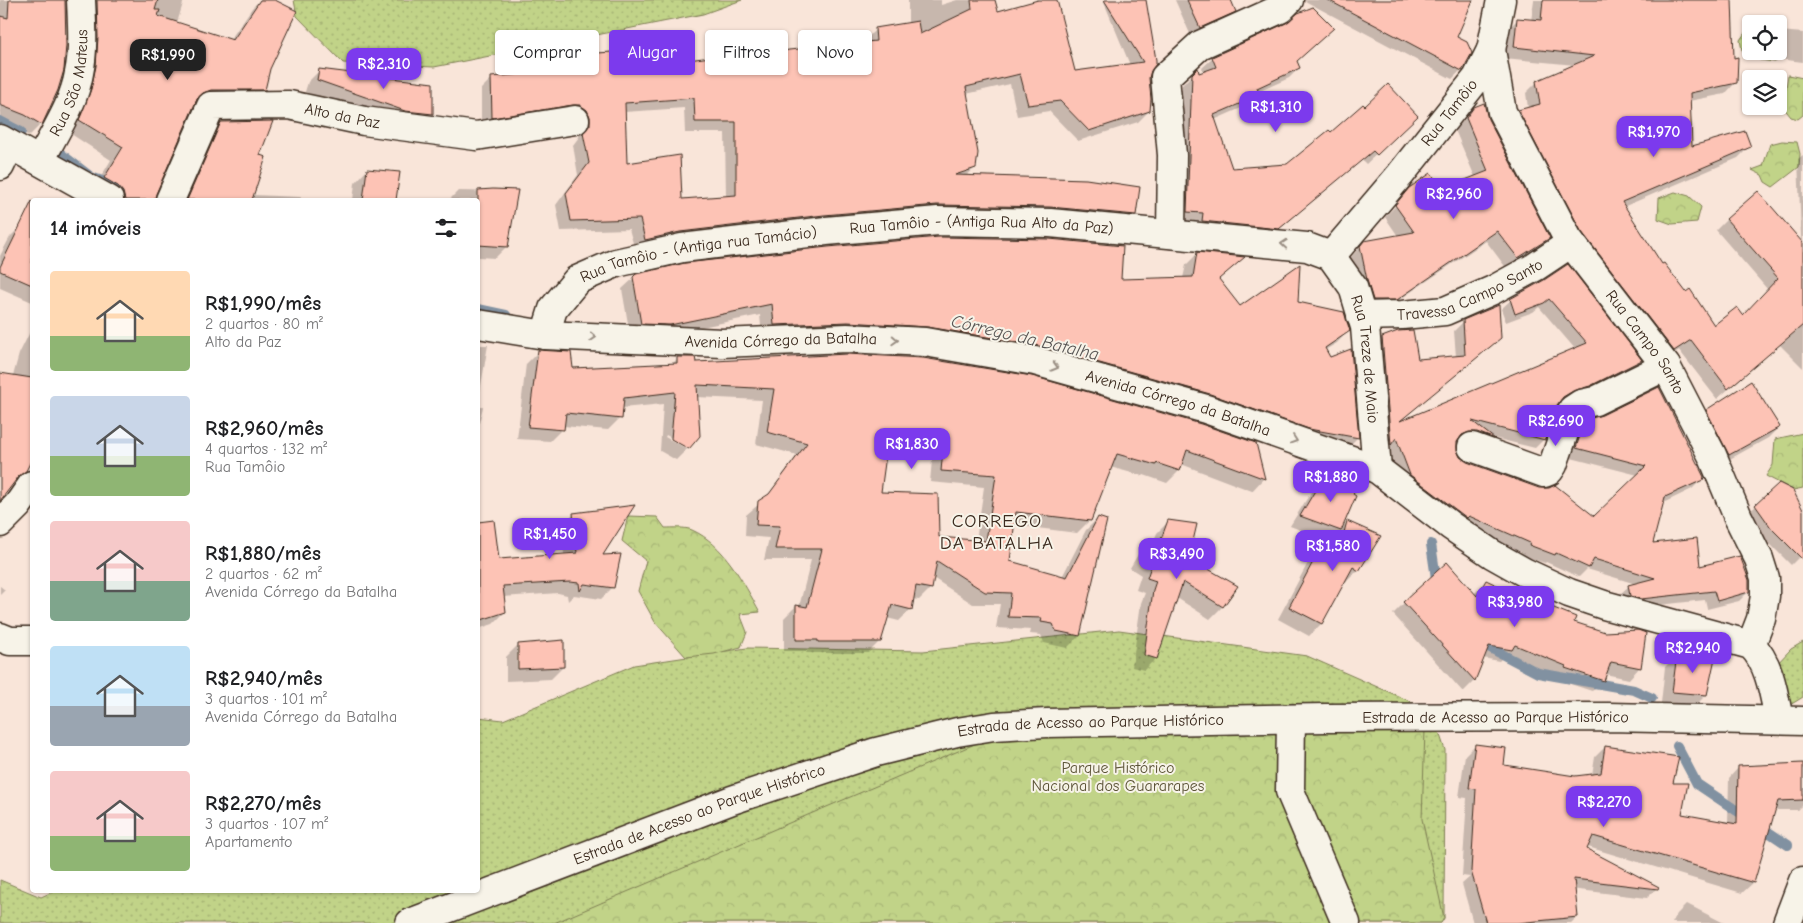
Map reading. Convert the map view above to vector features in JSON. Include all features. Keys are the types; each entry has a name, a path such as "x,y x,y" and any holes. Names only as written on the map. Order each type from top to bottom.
{"street":[{"name":"Rua São Mateus","path":"40,161 72,99 79,74 82,48 81,0"},
{"path":"1171,234 1172,155 1164,77 1200,45 1280,9 1289,0"},
{"name":"Rua Tamôio","path":"1331,256 1400,175 1477,78 1491,50 1496,1"},
{"name":"Rua Campo Santo","path":"1491,50 1502,112 1571,243 1666,366 1712,455 1738,517 1759,559 1765,578 1765,596 1761,619 1750,645"},
{"name":"Alto da Paz","path":"171,198 211,106 288,105 364,121 476,136 575,120"},
{"path":"3,150 40,161 105,198"},
{"name":"Rua Tamôio - (Antiga Rua Alto da Paz)","path":"826,231 938,221 1050,223 1307,247 1331,256"},
{"name":"Rua Tamôio - (Antiga rua Tamácio)","path":"545,335 553,309 577,280 616,263 682,248 826,231"},
{"name":"Travessa Campo Santo","path":"1362,316 1445,311 1493,290 1535,267 1571,243"},
{"name":"Rua Treze de Maio","path":"1331,256 1353,287 1365,327 1377,469"},
{"name":"Avenida Córrego da Batalha","path":"480,324 545,335 722,343 847,338 925,342 1035,361 1206,409 1377,469 1451,526 1492,554 1560,589 1604,605 1750,645"},
{"path":"1472,448 1544,473 1549,471 1553,465 1572,410 1581,404 1595,401 1666,366"},
{"path":"0,523 18,505 30,488"},
{"path":"0,637 10,641 30,641"},
{"path":"1750,645 1762,658 1774,692 1793,718"},
{"name":"Estrada de Acesso ao Parque Histórico","path":"410,923 732,800 876,752 957,732 994,726 1047,723 1290,719 1793,718"},
{"path":"1290,719 1290,791 1346,923"},
{"path":"1787,923 1803,881"}],"green space":[{"path":"294,0 742,0 703,14 622,30 609,30 609,33 599,34 599,30 495,30 495,55 434,67 343,63 297,16"},
{"path":"1760,60 1778,60 1775,62"},
{"path":"1788,75 1803,78 1803,115 1798,119 1791,117 1787,112"},
{"path":"1782,141 1797,142 1800,154 1799,167 1773,187 1765,182 1762,175 1752,170 1763,166 1770,144"},
{"path":"1675,192 1689,196 1701,207 1697,222 1672,224 1658,219 1659,198"},
{"path":"1803,433 1803,488 1793,490 1766,476 1773,465 1775,439"},
{"path":"628,516 657,517 665,528 692,530 714,544 723,554 732,565 760,612 740,614 747,632 741,647 714,654 686,657 655,622 638,591 646,561 622,541"},
{"name":"Parque Histórico Nacional dos Guararapes","path":"1119,630 1307,656 1432,711 1445,750 1444,918 1441,923 0,923 0,880 41,897 50,893 480,893 480,717 503,720 634,665 747,648 923,651"},
{"path":"1803,642 1803,697 1790,705 1775,666 1791,649"},
{"path":"1425,730 1422,819 1444,918 1441,923 554,923 1003,732"}],"building":[{"path":"9,0 65,0 66,45 64,70 58,90 42,125 25,115 0,105 0,16 8,18"},
{"path":"97,0 158,0 155,10 160,10 158,16 233,40 260,0 275,0 297,11 270,69 265,90 211,90 203,93 197,99 155,198 124,198 123,192 118,186 104,178 123,147 79,120 91,89 96,66 98,37"},
{"path":"971,0 995,0 998,11 1038,0 1057,0 1075,71 1143,62 1104,0 1146,0 1156,60 1149,78 1150,111 1089,131 1060,101 1028,105 1020,74 966,87 978,153 976,168 955,175 1086,179 1140,187 1136,215 1050,207 937,205 824,215 680,232 645,240 640,219 571,221 566,193 589,163 583,133 590,125 590,117 587,110 580,105 573,105 492,118 491,77 512,75 599,75 599,53 609,52 609,75 695,75 695,59 705,58 705,75 788,75 788,50 798,49 798,75 872,75 872,41 876,41 875,28 918,21 920,34 972,9","holes":["694,98 695,122 736,122 736,195 682,199 680,155 627,163 625,103"]},
{"path":"1187,0 1231,0 1236,12 1200,28"},
{"path":"1328,0 1473,0 1457,37 1467,42 1472,53 1462,71"},
{"path":"1543,0 1732,0 1734,58 1738,57 1737,83 1690,93 1692,146 1745,131 1751,147 1622,202 1662,264 1664,263 1686,292 1690,289 1714,325 1737,307 1743,315 1778,278 1726,219 1758,191 1803,243 1803,325 1728,389 1691,340 1674,351 1581,231 1518,110 1540,104 1536,81 1594,56 1514,47 1517,18 1541,20"},
{"path":"1313,7 1334,28 1297,61 1300,68 1257,88 1260,95 1214,115 1232,168 1287,164 1329,130 1331,132 1363,104 1365,106 1388,84 1418,116 1377,155 1373,151 1279,229 1202,221 1203,213 1187,212 1192,74 1198,68 1199,73 1216,67 1212,57 1286,23 1298,13"},
{"path":"319,69 433,83 433,114 405,111 317,80"},
{"path":"1484,103 1488,119 1550,238 1518,258 1497,231 1397,300 1373,300 1360,246 1364,241 1414,232 1395,205 1409,188 1431,173 1442,189 1488,171 1466,118 1474,107"},
{"path":"273,121 260,155 266,157 253,198 188,198 221,122"},
{"path":"367,169 400,172 396,198 363,198"},
{"path":"478,190 518,190 508,247 480,245 480,198 478,198"},
{"path":"30,205 30,284 0,271 0,267"},
{"path":"939,237 1049,239 1123,246 1121,279 1193,277 1197,252 1245,257 1219,279 1240,306 1300,264 1298,302 1344,312 1350,331 1325,348 1330,357 1351,349 1359,438 1309,429 1210,394 1039,346 928,327 848,322 774,325 772,304 670,325 641,324 633,277 636,274 685,263"},
{"path":"1568,264 1642,360 1563,397 1557,405 1545,440 1472,421 1495,439 1477,432 1469,432 1462,435 1457,442 1457,450 1460,457 1467,462 1539,488 1549,488 1555,485 1594,516 1646,466 1576,448 1585,420 1602,415 1659,387 1704,477 1703,480 1665,497 1653,543 1697,538 1700,566 1740,556 1749,580 1749,592 1717,601 1714,591 1641,599 1630,596 1628,585 1655,578 1594,559 1589,568 1556,553 1555,555 1529,545 1530,543 1469,516 1467,518 1410,475 1396,438 1391,445 1382,337 1398,331 1413,330 1418,359 1465,355 1463,320 1499,305 1501,338 1400,421 1587,343 1549,299 1544,303 1515,314 1510,299"},
{"path":"538,350 571,352 573,368 677,363 677,357 695,357 696,362 847,354 923,358 1032,376 1201,424 1256,443 1265,479 1187,450 1180,471 1117,454 1091,521 1016,512 1010,561 1067,577 1098,517 1107,520 1080,636 1056,631 1053,624 1041,622 1042,618 1008,617 1011,593 985,592 937,561 932,589 916,586 912,610 892,605 881,642 818,642 818,640 796,640 796,605 807,607 822,549 775,549 780,526 756,525 758,501 769,494 807,443 767,432 774,389 697,385 700,436 689,449 671,439 675,392 624,398 622,419 566,413 564,430 528,427","holes":["889,433 944,438 941,471 996,475 986,541 939,537 938,494 881,492"]},
{"path":"0,373 30,378 30,463 26,471 19,476 0,501"},
{"path":"1751,381 1780,427 1729,455 1706,410"},
{"path":"1326,472 1357,489 1353,494 1356,496 1341,531 1300,516"},
{"path":"1779,483 1793,490 1803,510 1803,560 1772,529 1755,505"},
{"path":"635,505 603,555 621,554 614,588 584,584 580,591 579,583 570,582 503,586 506,612 480,620 480,522 494,520 499,559 577,553 573,513"},
{"path":"1168,520 1197,524 1189,558 1238,586 1223,607 1183,582 1157,659 1144,655 1153,590 1156,581 1147,578 1152,563 1141,556 1151,538 1160,542"},
{"path":"1347,521 1381,536 1359,571 1353,567 1322,624 1289,607 1322,545 1340,548"},
{"path":"1447,562 1477,596 1486,580 1543,607 1544,604 1576,617 1574,622 1605,632 1638,630 1646,633 1641,668 1611,662 1604,681 1565,668 1566,666 1515,645 1512,650 1489,646 1475,681 1403,602"},
{"path":"564,640 564,667 518,669 518,644"},
{"path":"1677,654 1715,658 1707,695 1672,692"},
{"path":"1475,744 1506,748 1504,765 1575,776 1601,773 1605,746 1679,757 1673,783 1688,783 1682,814 1737,824 1738,766 1803,763 1803,800 1778,801 1754,883 1593,836 1587,849 1659,887 1658,889 1574,879 1578,917 1517,923 1486,923 1471,871 1476,789 1469,788"}],"waterway":[{"name":"Córrego da Batalha","path":"0,121 21,132"},
{"name":"Córrego da Batalha","path":"56,150 91,177 149,198"},
{"name":"Córrego da Batalha","path":"480,309 506,315"},
{"name":"Córrego da Batalha","path":"1431,544 1437,585"},
{"name":"Córrego da Batalha","path":"1477,641 1538,673 1634,690 1652,698"},
{"name":"Córrego da Batalha","path":"1677,746 1697,784 1788,845"}],"district":[{"name":"CORREGO DA BATALHA","path":"997,532"}]}
